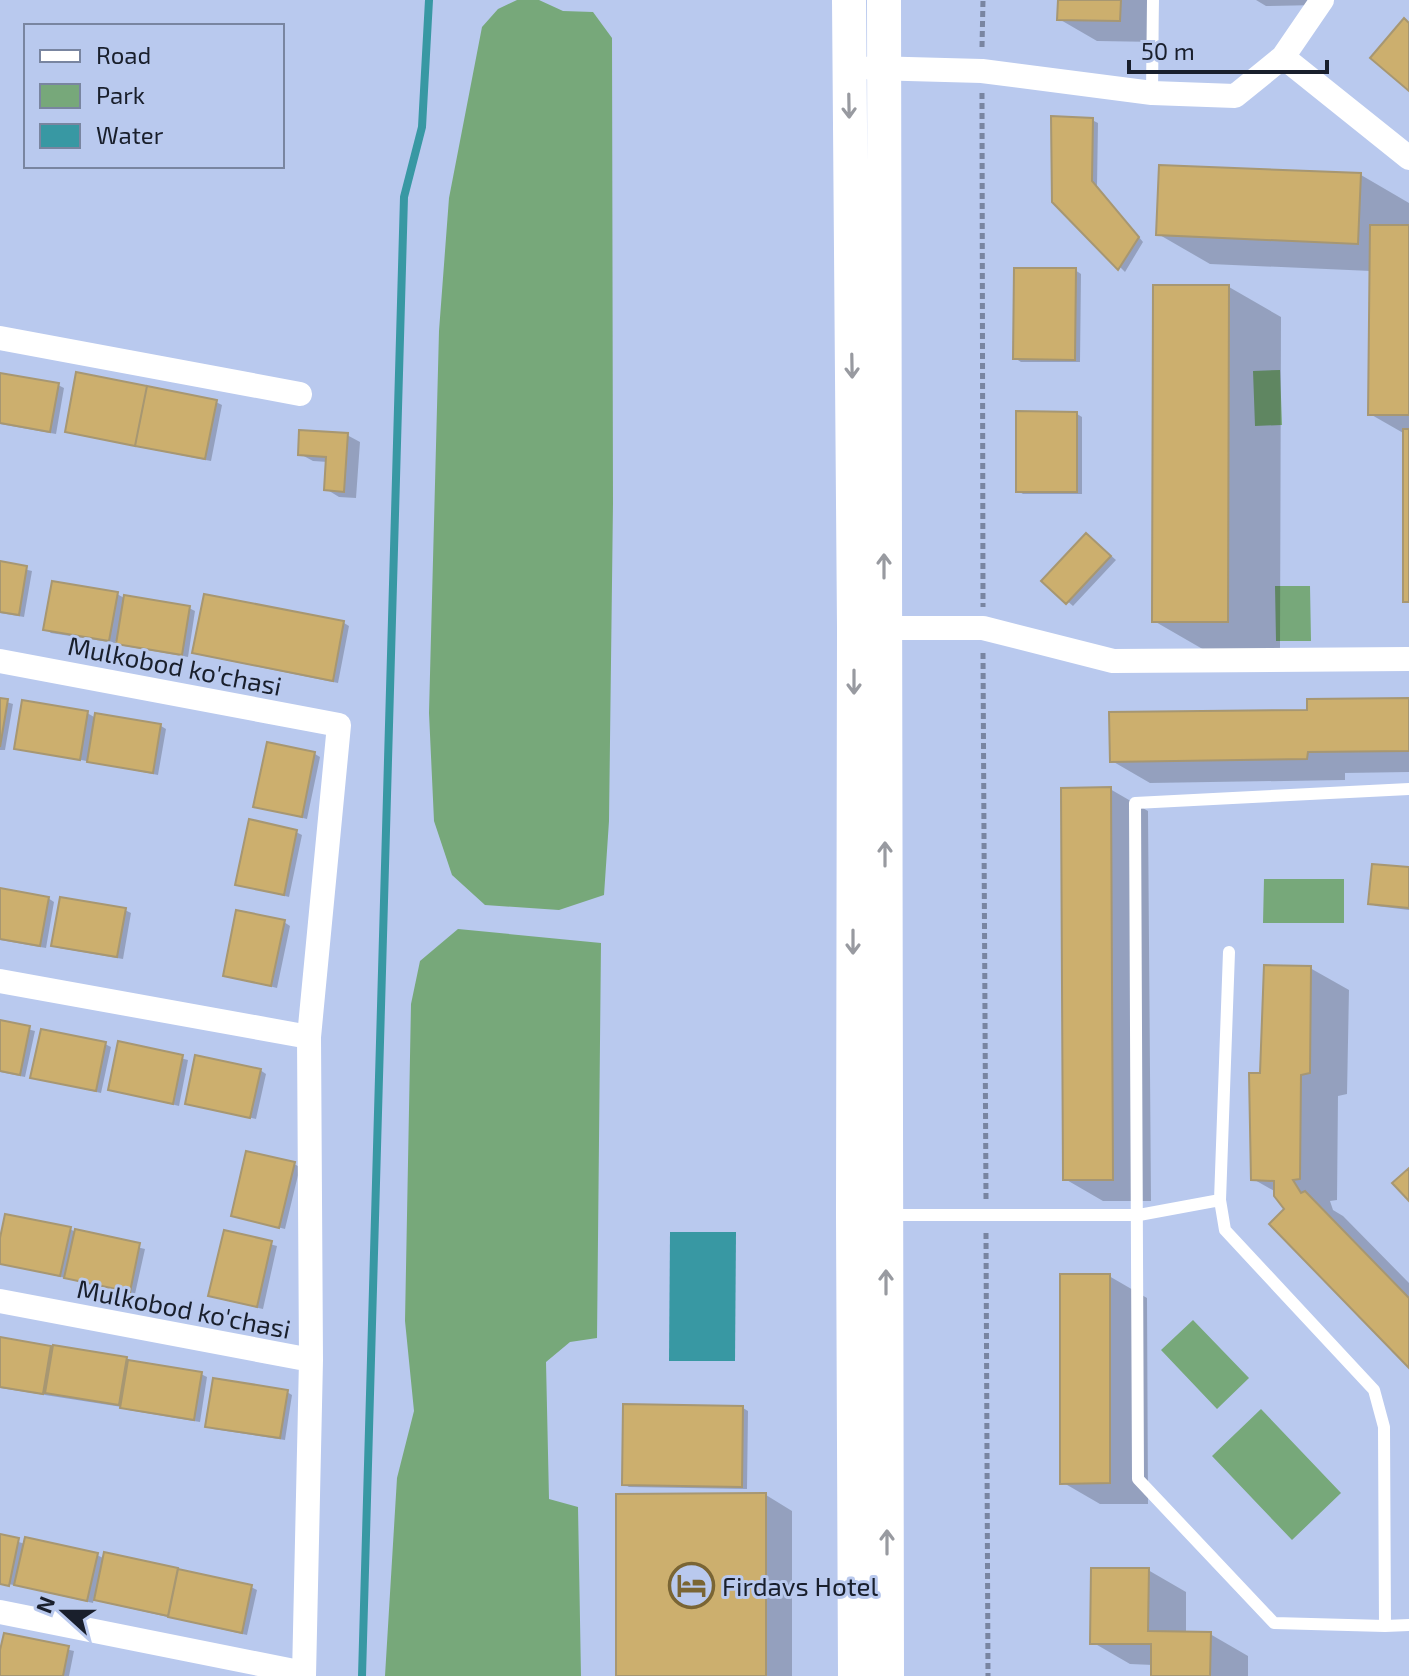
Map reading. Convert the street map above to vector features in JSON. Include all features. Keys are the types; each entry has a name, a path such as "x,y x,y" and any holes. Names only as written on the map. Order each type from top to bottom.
{"main road":[{"path":"849,0 869,628"},
{"path":"855,1676 869,1215 869,628 885,68 884,0"},
{"path":"869,1215 887,1676"}],"street":[{"path":"849,68 982,71 1152,93 1235,96 1283,57 1322,0"},
{"path":"1283,57 1409,158"},
{"path":"0,338 300,394"},
{"path":"869,628 983,628 1113,661 1409,659"},
{"name":"Mulkobod ko'chasi","path":"0,661 339,725 309,1037"},
{"path":"0,981 309,1037 311,1360 304,1674 0,1612"},
{"name":"Mulkobod ko'chasi","path":"0,1301 311,1360"}],"lane":[{"path":"1152,93 1153,0"},
{"path":"1409,789 1135,803 1138,1479 1274,1623 1409,1625"},
{"path":"1229,952 1220,1200 1225,1230 1374,1390 1384,1427 1385,1626"},
{"path":"869,1215 1139,1215 1220,1200"}],"path":[{"path":"983,0 988,1676"}],"green space":[{"path":"517,0 539,0 563,11 593,12 612,38 613,503 609,821 604,895 559,910 485,905 452,875 434,821 429,713 439,331 449,198 482,27 498,9"},
{"path":"1280,370 1282,425 1255,426 1253,371"},
{"path":"1275,586 1310,586 1311,641 1276,641"},
{"path":"1264,879 1344,879 1344,923 1263,923"},
{"path":"458,929 601,943 597,1338 570,1342 546,1362 549,1499 578,1507 581,1676 385,1676 397,1478 414,1411 405,1321 411,1004 420,961"},
{"path":"1193,1320 1249,1378 1217,1409 1161,1350"},
{"path":"1261,1409 1341,1493 1292,1540 1212,1456"}],"water":[{"path":"670,1232 736,1232 735,1361 669,1361"}],"building":[{"path":"1058,0 1121,0 1120,21 1057,20"},
{"path":"1404,18 1409,23 1409,91 1370,58"},
{"path":"1051,116 1093,118 1092,181 1139,237 1118,270 1052,202"},
{"path":"1159,165 1361,173 1358,244 1156,235"},
{"path":"1370,225 1409,225 1409,415 1368,415"},
{"path":"1014,268 1076,268 1075,360 1013,359"},
{"path":"1153,285 1229,285 1228,622 1152,622"},
{"path":"76,372 147,386 135,446 65,432"},
{"path":"0,373 59,383 50,432 0,423"},
{"path":"147,386 217,400 205,459 135,446"},
{"path":"1016,411 1077,412 1077,492 1016,492"},
{"path":"1403,429 1409,429 1409,602 1403,602"},
{"path":"299,430 348,433 344,492 324,490 326,457 298,455"},
{"path":"1086,533 1111,556 1066,604 1041,581"},
{"path":"0,561 27,566 19,615 0,612"},
{"path":"52,581 118,592 109,641 43,630"},
{"path":"204,594 344,621 333,681 192,653"},
{"path":"124,595 190,606 182,655 116,644"},
{"path":"0,698 8,699 0,747"},
{"path":"1409,698 1409,751 1308,752 1307,759 1110,762 1109,712 1307,710 1307,699"},
{"path":"22,700 88,711 80,760 14,749"},
{"path":"95,713 161,724 153,773 87,762"},
{"path":"267,742 315,752 302,817 253,807"},
{"path":"1111,787 1113,1180 1063,1180 1061,788"},
{"path":"249,819 297,830 284,895 235,885"},
{"path":"1372,864 1409,867 1409,908 1368,904"},
{"path":"0,888 49,897 40,946 0,939"},
{"path":"60,897 126,908 117,957 51,946"},
{"path":"236,910 285,920 271,986 223,976"},
{"path":"1264,965 1311,966 1310,1073 1301,1075 1300,1179 1293,1180 1301,1193 1305,1191 1409,1298 1409,1368 1269,1224 1284,1209 1274,1196 1274,1181 1251,1180 1249,1073 1260,1073"},
{"path":"0,1020 30,1026 20,1075 0,1071"},
{"path":"41,1029 106,1042 96,1091 30,1078"},
{"path":"118,1041 183,1055 173,1104 108,1090"},
{"path":"195,1055 261,1069 250,1118 185,1104"},
{"path":"246,1151 295,1162 279,1228 231,1216"},
{"path":"1409,1168 1409,1201 1392,1183"},
{"path":"5,1214 71,1227 60,1276 0,1264 0,1238"},
{"path":"75,1229 140,1243 130,1292 64,1278"},
{"path":"224,1230 272,1241 257,1307 208,1296"},
{"path":"1060,1274 1110,1274 1110,1483 1060,1484"},
{"path":"0,1337 51,1346 43,1394 0,1387"},
{"path":"53,1345 127,1357 119,1405 45,1393"},
{"path":"128,1360 202,1372 194,1420 120,1408"},
{"path":"213,1378 288,1390 280,1438 205,1427"},
{"path":"623,1404 743,1406 742,1487 622,1485"},
{"name":"Firdavs Hotel","path":"766,1493 766,1676 616,1676 616,1494"},
{"path":"0,1534 19,1538 9,1586 0,1584"},
{"path":"25,1537 98,1553 87,1601 14,1585"},
{"path":"104,1552 178,1568 168,1616 94,1600"},
{"path":"1091,1568 1149,1568 1148,1631 1211,1632 1210,1676 1151,1676 1151,1644 1090,1644"},
{"path":"178,1569 252,1585 242,1633 168,1617"},
{"path":"4,1633 69,1646 63,1676 0,1676 0,1650"}],"waterway":[{"path":"362,1676 404,197 422,127 429,0"}],"place":[{"name":"Firdavs Hotel","path":"691,1585"}]}
